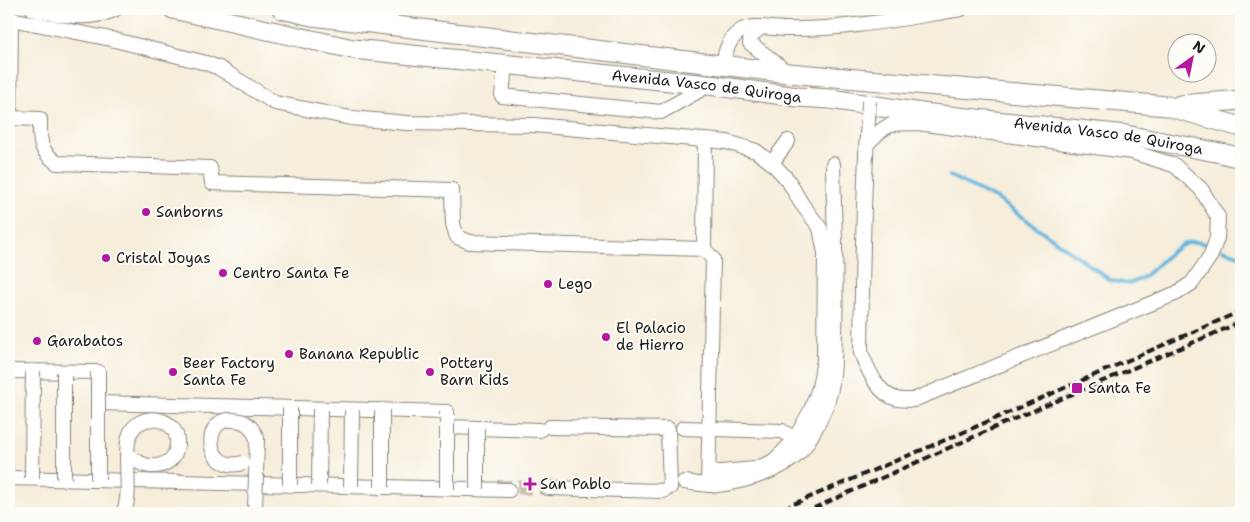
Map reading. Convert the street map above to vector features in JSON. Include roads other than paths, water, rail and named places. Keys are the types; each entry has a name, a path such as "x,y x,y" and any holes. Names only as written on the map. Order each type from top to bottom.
{"main road":[{"name":"Avenida Vasco de Quiroga","path":"173,9 353,49 709,85 798,97 830,99 922,113 1126,135 1241,158"},
{"name":"Avenida Vasco de Quiroga","path":"282,9 312,16 788,73 1167,106 1241,127"},
{"path":"1167,106 1241,100"},
{"path":"1221,153 1241,171"}],"street":[{"path":"33,9 67,16 93,16 116,9"},
{"path":"723,65 725,51 733,37 743,29 862,25 961,9"},
{"path":"548,488 663,491 756,469 772,462 795,439 811,410 819,388 824,360 825,253 820,228 801,203 788,180 772,163 756,151 727,142 533,125 407,123 351,118 275,104 219,68 206,63 111,39 11,18 9,118 40,119 40,144 45,155 58,163 210,168 212,183 452,190 452,224 457,236 470,242 704,249"},
{"path":"762,28 751,35 750,43 788,73"},
{"path":"505,64 502,96 661,112 709,85"},
{"path":"869,101 862,223 861,353 868,370 880,388 895,399 913,400 1178,293 1192,283 1211,255 1217,238 1218,217 1200,189 1174,165 1070,129"},
{"path":"866,145 879,131 893,124 918,123 1132,152"},
{"path":"705,141 704,249 713,259 709,479"},
{"path":"772,163 788,141"},
{"path":"709,479 740,481 773,470 800,456 822,416 833,380 836,298 833,164"},
{"path":"9,371 98,372 98,480"},
{"path":"32,478 33,371"},
{"path":"64,372 64,479"},
{"path":"98,403 447,412 447,488"},
{"path":"124,513 126,503 128,437 136,425 145,419 158,419 169,425 176,435 177,447 168,462 157,467 139,463 129,453 126,444 130,430 138,420 180,406"},
{"path":"219,406 234,417 248,423 255,431 257,444 255,451 243,463 232,465 226,463 215,455 212,448 212,435 217,426 222,422 229,419 244,421 252,427 257,438 255,511 256,513"},
{"path":"290,408 290,485"},
{"path":"319,486 320,409"},
{"path":"351,486 352,410"},
{"path":"382,410 382,487"},
{"path":"447,427 668,429 677,488"},
{"path":"477,428 477,489"},
{"path":"683,428 782,430 795,439 800,456"},
{"path":"9,478 509,490"}],"waterway":[{"path":"950,176 997,199 1110,280 1122,283 1139,280 1183,244 1194,242 1205,244"},
{"path":"1223,250 1241,256"}],"tunnel":[{"path":"497,487 548,488"}],"railway":[{"path":"772,513 957,435 1241,311"},
{"path":"803,513 1007,422 1241,322"}],"place":[{"name":"Sanborns","path":"146,212"},
{"name":"Cristal Joyas","path":"106,258"},
{"name":"Centro Santa Fe","path":"223,273"},
{"name":"Lego","path":"548,284"},
{"name":"El Palacio de Hierro","path":"606,337"},
{"name":"Garabatos","path":"37,341"},
{"name":"Banana Republic","path":"289,354"},
{"name":"Beer Factory Santa Fe","path":"173,372"},
{"name":"Pottery Barn Kids","path":"430,372"},
{"name":"Santa Fe","path":"1077,388"},
{"name":"San Pablo","path":"530,484"}]}
